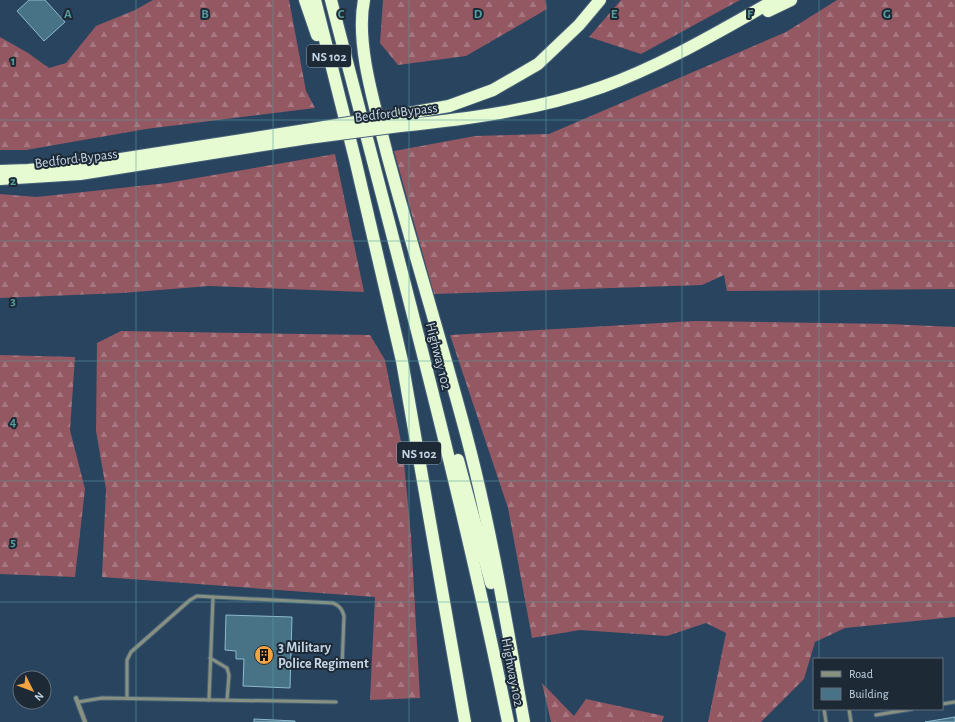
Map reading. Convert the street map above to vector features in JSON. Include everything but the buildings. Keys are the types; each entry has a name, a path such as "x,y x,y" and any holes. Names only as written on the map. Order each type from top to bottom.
{"highway":[{"path":"305,0 344,112"},
{"name":"NS 102","path":"315,0 344,112 402,361 465,722"},
{"name":"Highway 102","path":"331,0 454,476 486,610 508,722"},
{"path":"364,0 362,27 363,48 380,124 412,248 466,436 507,628 524,722"},
{"name":"Bedford Bypass","path":"0,171 76,166 307,134 399,120 449,106 493,90 538,64 579,25 600,0"},
{"name":"Bedford Bypass","path":"399,120 445,121 548,103 601,87 684,52 775,0"},
{"path":"684,52 791,0"},
{"name":"Bedford Bypass","path":"0,179 80,174 307,134"},
{"path":"396,249 405,265 484,559 507,628"}],"street":[{"path":"77,700 85,722"}],"lane":[{"path":"127,698 126,660 131,652 190,600 197,596 333,603 343,610 344,616 342,666"},
{"path":"209,700 213,597"},
{"path":"210,658 227,668 229,675 227,700"},
{"path":"77,700 127,698 336,702"},
{"path":"943,704 955,702"},
{"path":"824,710 826,722"},
{"path":"849,710 851,722"},
{"path":"876,715 906,710"}],"green space":[{"path":"153,0 289,0 306,91 315,108 146,129 26,150 0,150 0,37 28,53 49,68 66,63 96,26 135,10"},
{"path":"383,0 545,0 547,9 466,56 398,65 380,43"},
{"path":"621,0 740,0 641,54 589,37"},
{"path":"837,0 955,0 955,289 727,291 724,275 702,285 434,294 394,151 475,136 549,134 786,32"},
{"path":"335,154 364,292 209,286 122,293 0,298 0,194 37,197 167,183"},
{"path":"695,321 889,324 955,327 955,617 845,628 815,642 804,679 761,722 708,722 726,633 706,623 667,636 580,630 532,638 508,508 450,335"},
{"path":"121,331 370,335 385,360 403,452 411,536 420,698 370,700 375,597 102,577 106,489 96,431 97,343"},
{"path":"0,355 75,357 70,430 85,489 75,577 0,574"},
{"path":"542,683 574,716 586,699 664,716 662,722 551,722"}],"place":[{"name":"3 Military Police Regiment","path":"264,655"}]}
